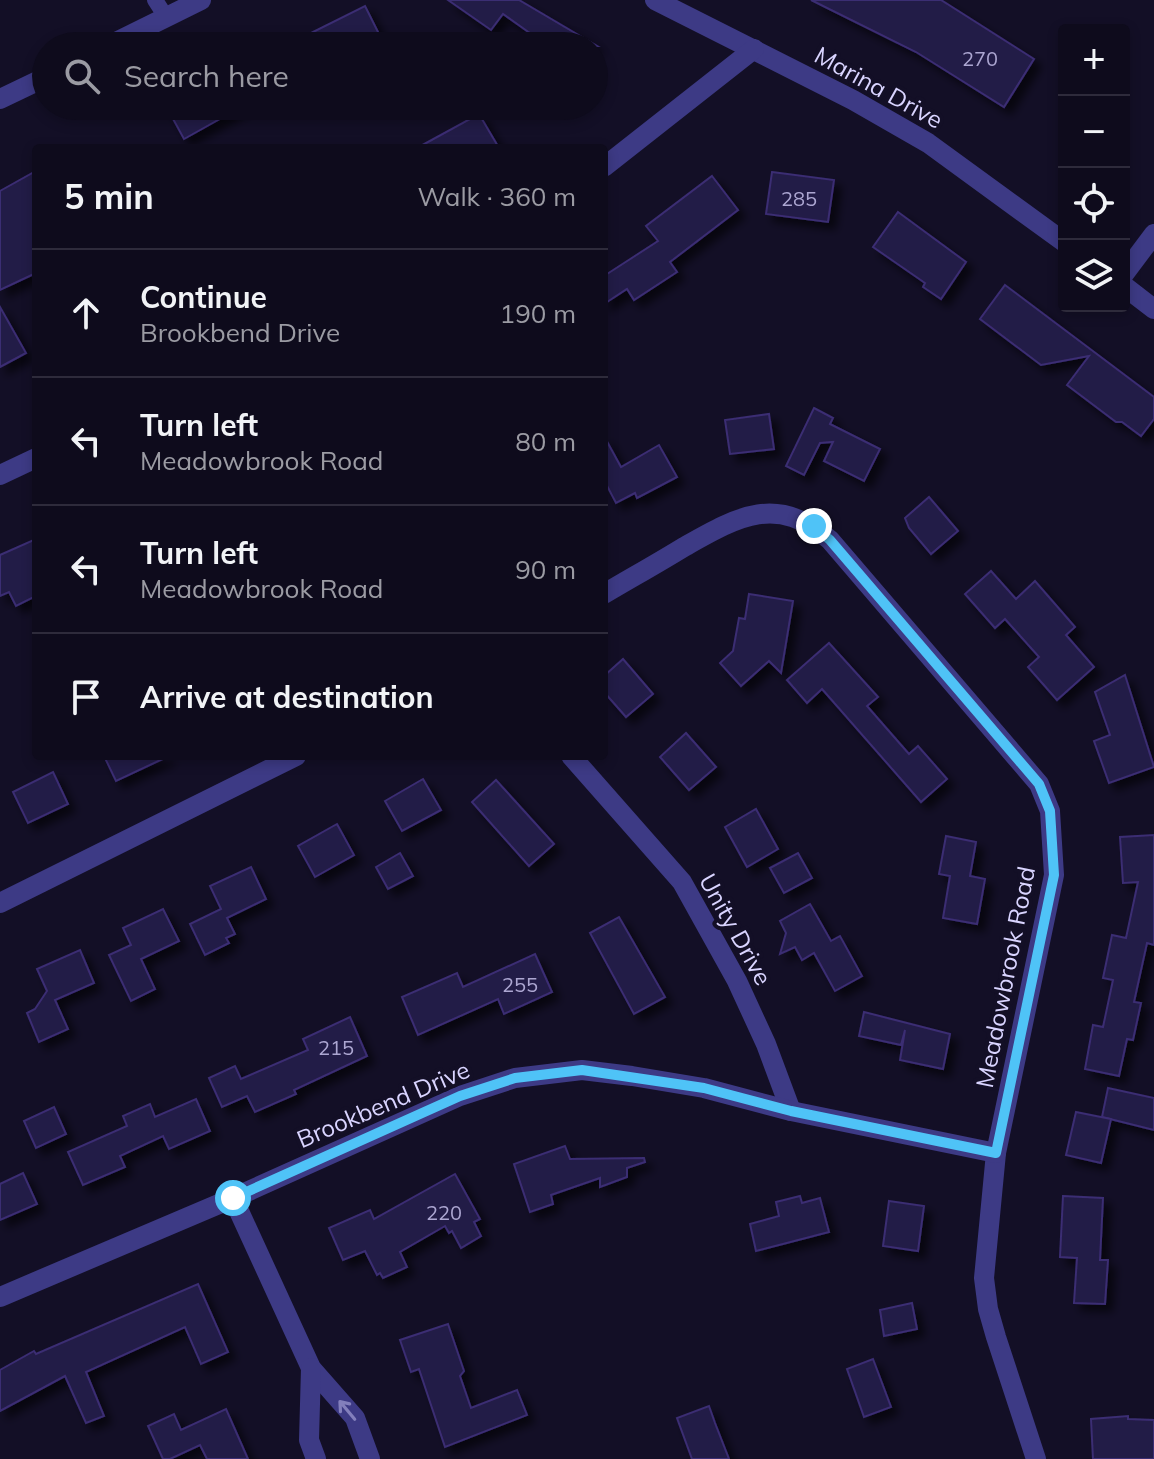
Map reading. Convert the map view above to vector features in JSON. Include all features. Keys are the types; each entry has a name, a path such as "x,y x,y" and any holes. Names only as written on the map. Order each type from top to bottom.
{"street":[{"path":"128,32 161,9 201,0"},
{"name":"Marina Drive","path":"655,0 853,100 928,143 1061,240"},
{"path":"608,164 754,49"},
{"path":"0,99 32,84"},
{"path":"1130,266 1154,234"},
{"path":"1130,291 1154,309"},
{"path":"0,475 32,460"},
{"name":"Meadowbrook Road","path":"608,592 732,520 772,513 814,526 830,540 1039,784 1050,811 1054,875 996,1153 984,1278 988,1309 1036,1459"},
{"path":"0,903 288,760"},
{"name":"Unity Drive","path":"575,760 682,882 737,981 766,1044 791,1111"},
{"name":"Brookbend Drive","path":"0,1297 233,1198 460,1096 515,1078 582,1070 704,1088 791,1111 996,1153"},
{"path":"233,1198 311,1368 355,1418 370,1459"},
{"path":"311,1368 309,1440 316,1459"}],"building":[{"path":"448,0 519,0 573,32 528,32 503,14 491,30"},
{"path":"811,0 941,0 1034,59 1004,107 916,52"},
{"path":"365,6 378,32 313,32"},
{"path":"174,120 218,120 184,139"},
{"path":"468,120 483,120 497,144 424,144"},
{"path":"772,172 834,180 828,222 766,214"},
{"path":"32,173 32,275 0,290 0,191"},
{"path":"712,176 738,210 670,262 677,272 634,300 627,289 608,301 608,273 658,241 646,226"},
{"path":"898,212 966,262 941,299 923,287 925,283 873,247"},
{"path":"1005,285 1154,397 1154,419 1141,436 1122,422 1116,422 1067,385 1089,356 1041,365 980,319"},
{"path":"0,307 26,353 0,367"},
{"path":"814,408 833,418 830,424 880,449 864,481 824,461 833,442 820,443 804,475 786,466"},
{"path":"769,414 774,449 730,454 725,420"},
{"path":"608,443 621,467 659,445 677,477 637,498 635,493 616,503 608,488"},
{"path":"929,497 958,531 931,554 909,528 905,518"},
{"path":"32,541 32,598 16,606 9,592 0,596 0,555"},
{"path":"991,571 1016,599 1035,581 1075,627 1066,635 1094,667 1057,700 1028,667 1039,657 1005,619 995,628 965,594"},
{"path":"749,594 793,601 781,673 769,661 741,686 720,663 733,651 739,618 745,619"},
{"path":"829,643 878,697 867,706 909,754 918,746 947,779 921,802 822,689 807,703 787,680"},
{"path":"623,659 653,694 626,717 608,697 608,672"},
{"path":"1125,675 1154,767 1109,783 1094,741 1110,735 1095,692"},
{"path":"686,733 716,767 689,790 660,757"},
{"path":"106,760 161,760 116,781"},
{"path":"53,772 68,804 28,823 13,792"},
{"path":"423,779 441,810 402,831 385,801"},
{"path":"496,780 554,844 529,866 472,802"},
{"path":"756,809 778,849 747,867 725,827"},
{"path":"337,824 354,855 315,877 298,846"},
{"path":"1154,835 1154,945 1147,943 1134,1002 1141,1003 1133,1040 1127,1039 1119,1076 1085,1069 1093,1025 1103,1027 1113,980 1103,978 1112,935 1126,938 1138,882 1123,883 1120,837"},
{"path":"946,836 976,842 970,876 985,879 977,924 943,918 950,876 939,874"},
{"path":"400,853 413,876 388,889 376,867"},
{"path":"798,853 812,878 784,893 770,868"},
{"path":"251,867 266,899 227,918 235,934 226,938 229,943 205,955 190,924 221,909 210,886"},
{"path":"810,904 831,941 840,936 862,976 835,991 814,953 802,960 795,947 780,954 786,933 780,921"},
{"path":"163,909 179,941 141,959 155,989 131,1001 109,955 131,945 123,928"},
{"path":"619,917 665,997 634,1014 590,933"},
{"path":"80,950 94,983 55,1000 68,1029 39,1042 27,1013 35,1009 47,991 37,969"},
{"path":"535,954 552,992 504,1014 498,999 418,1035 402,997 457,973 463,987"},
{"path":"864,1012 950,1034 943,1069 900,1060 905,1030 901,1045 859,1036"},
{"path":"350,1017 367,1056 255,1112 247,1096 222,1107 209,1078 235,1066 241,1079 308,1050 303,1039"},
{"path":"1108,1088 1154,1098 1154,1130 1102,1117"},
{"path":"196,1099 210,1131 169,1149 163,1136 120,1156 125,1167 83,1185 68,1152 127,1126 123,1116 150,1104 155,1117"},
{"path":"54,1107 66,1134 36,1148 24,1121"},
{"path":"1076,1112 1111,1119 1101,1163 1066,1155"},
{"path":"565,1146 570,1159 644,1158 645,1162 627,1168 627,1177 600,1187 600,1178 551,1195 553,1204 530,1212 514,1164"},
{"path":"23,1173 37,1204 0,1220 0,1184"},
{"path":"455,1174 480,1219 474,1222 481,1236 461,1248 452,1231 449,1233 445,1226 400,1252 407,1267 383,1278 380,1273 377,1275 365,1251 343,1260 329,1228 370,1210 374,1219"},
{"path":"800,1196 802,1203 820,1198 829,1232 756,1251 750,1224 779,1216 776,1202"},
{"path":"1063,1196 1103,1198 1100,1260 1108,1260 1105,1304 1074,1303 1077,1258 1060,1257"},
{"path":"889,1201 924,1206 918,1251 883,1246"},
{"path":"198,1284 228,1352 201,1364 185,1327 86,1372 104,1416 86,1423 65,1376 0,1411 0,1370 34,1351 36,1354"},
{"path":"912,1303 917,1329 884,1336 880,1310"},
{"path":"448,1324 464,1371 460,1376 471,1408 517,1390 527,1415 445,1447 419,1369 411,1372 400,1340"},
{"path":"873,1359 891,1407 864,1417 847,1369"},
{"path":"709,1406 729,1459 692,1459 677,1418"},
{"path":"226,1409 248,1459 207,1459 200,1445 170,1459 163,1459 148,1426 174,1414 181,1430"},
{"path":"1128,1416 1128,1419 1154,1420 1154,1459 1093,1459 1091,1419"}],"route":[{"path":"233,1198 460,1096 515,1078 582,1070 704,1088 791,1111 996,1153 1054,875 1050,811 1039,784 830,540 814,526"}]}
